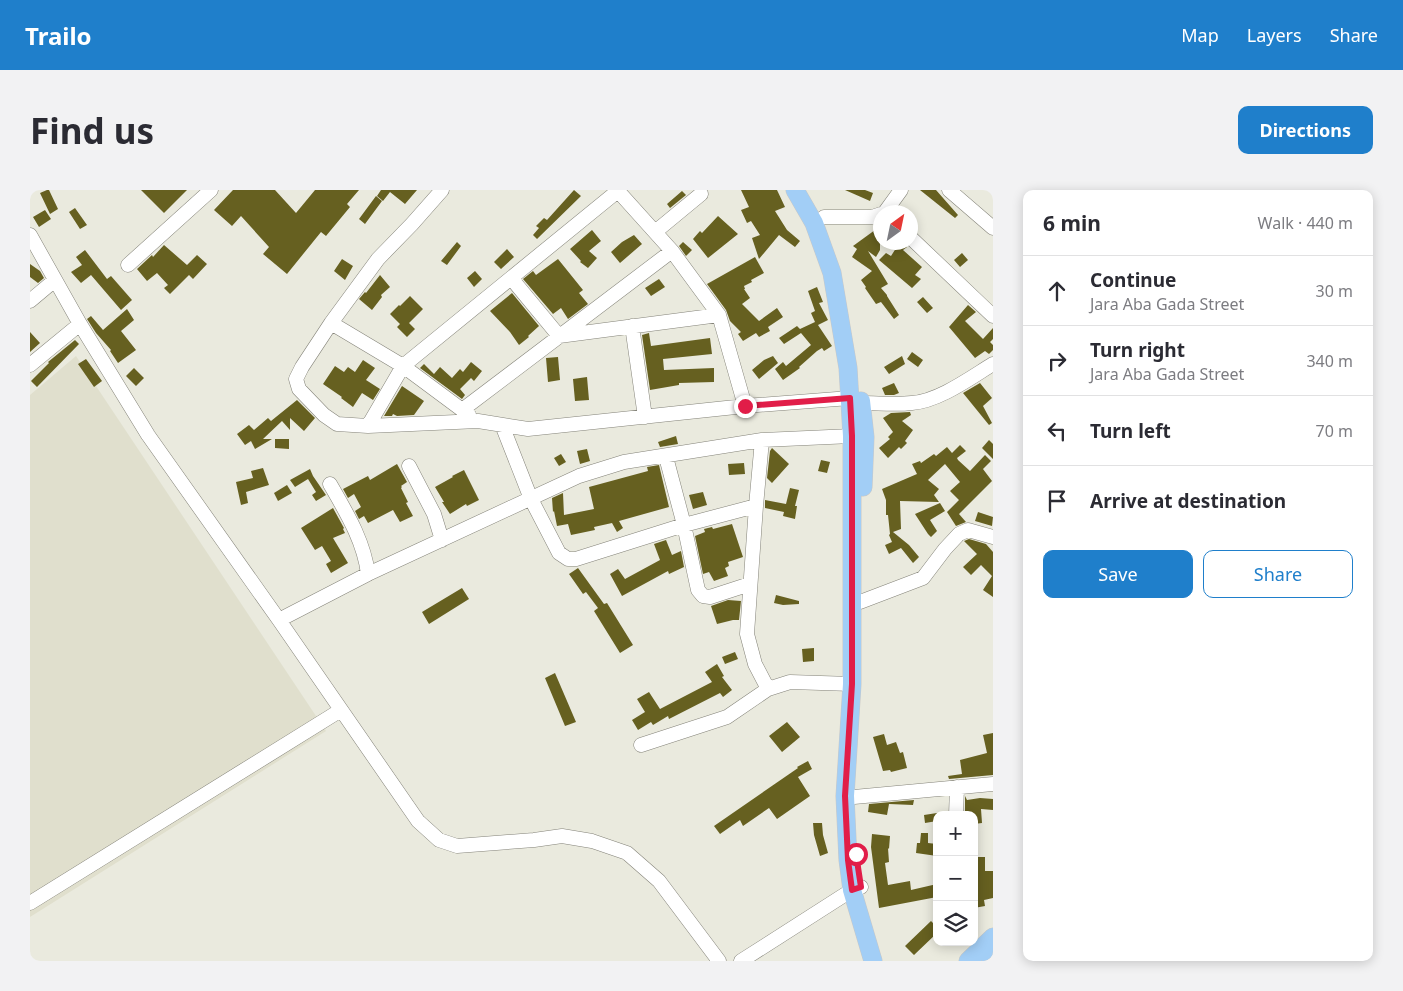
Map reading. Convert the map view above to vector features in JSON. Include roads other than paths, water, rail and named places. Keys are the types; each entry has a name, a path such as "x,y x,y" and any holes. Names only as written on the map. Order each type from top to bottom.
{"main road":[{"path":"795,190 814,224 832,273 848,368 865,437 854,797 857,888 873,961"},
{"path":"809,190 824,217 844,279 856,356 856,401 852,436 852,684 845,796 848,860 883,961"},
{"path":"981,954 993,937"}],"street":[{"path":"128,265 211,190"},
{"path":"442,190 378,259 331,323 296,379 299,389 324,415 337,424 368,426 478,421 528,429 745,406 856,401 914,403 952,389 993,364"},
{"path":"368,426 403,366 618,190 672,251 719,314 745,406"},
{"path":"890,205 902,190"},
{"path":"949,190 993,228"},
{"path":"655,232 700,194"},
{"path":"824,217 873,217"},
{"path":"30,236 80,324 148,435 418,821 439,840 458,846 562,836 592,841 627,853 659,881 719,961"},
{"path":"918,246 993,316"},
{"path":"462,410 672,251"},
{"path":"511,278 559,336"},
{"path":"30,300 55,280"},
{"path":"559,336 719,314"},
{"path":"331,323 403,366 478,421"},
{"path":"30,365 80,324"},
{"path":"632,326 645,417"},
{"path":"502,425 531,499 559,553 568,559 576,559 684,524 756,506"},
{"path":"279,620 368,574 579,476 624,462 666,457 762,440 852,436"},
{"path":"762,440 747,634 755,664 768,689"},
{"path":"666,457 684,524 698,590 703,596 710,597 750,584"},
{"path":"409,466 434,514 442,540"},
{"path":"330,484 356,531 367,560 368,574"},
{"path":"860,602 923,578 959,534 968,530 993,537"},
{"path":"641,745 727,717 768,689 790,682 852,684"},
{"path":"30,902 341,710"},
{"path":"854,797 993,784"},
{"path":"956,787 956,811"},
{"path":"741,961 857,888"}]}
